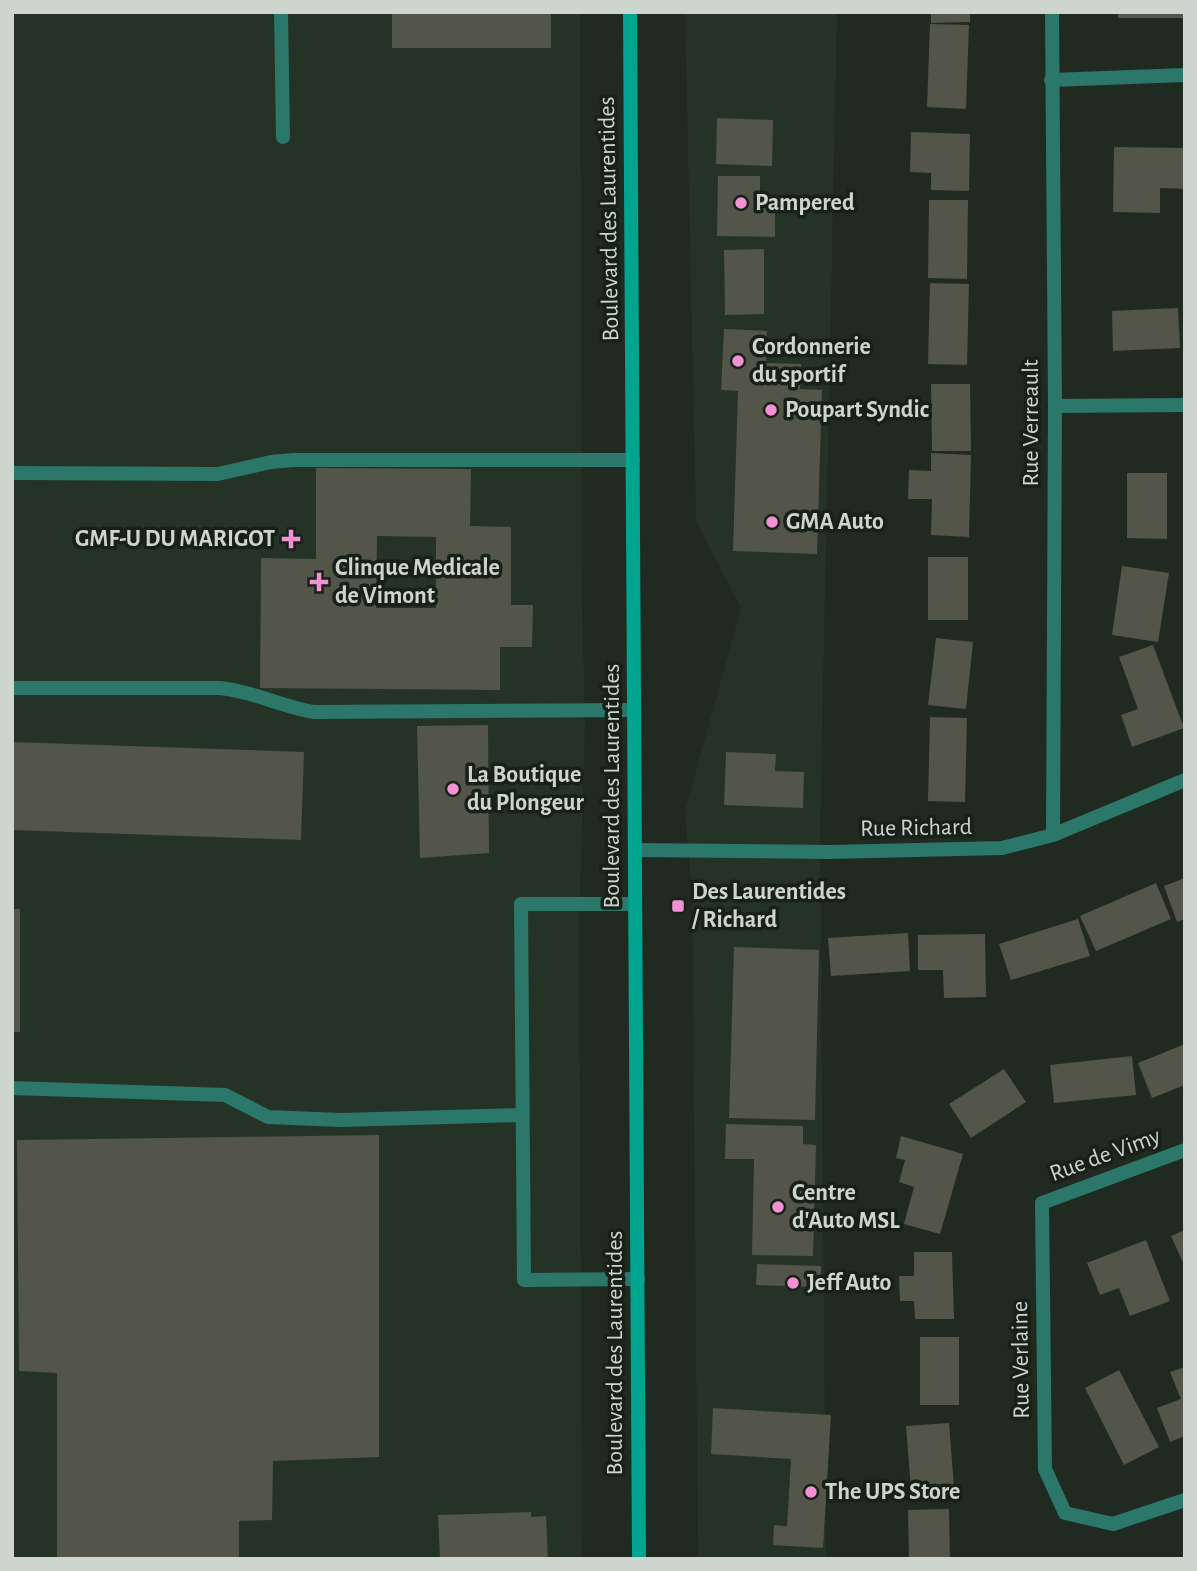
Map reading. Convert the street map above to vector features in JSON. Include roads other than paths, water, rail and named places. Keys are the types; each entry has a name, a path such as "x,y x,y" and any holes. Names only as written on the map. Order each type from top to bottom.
{"main road":[{"name":"Boulevard des Laurentides","path":"630,12 639,1559"}],"street":[{"path":"281,12 283,137"},
{"name":"Rue Verreault","path":"1052,12 1055,407 1053,835"},
{"path":"1051,80 1185,75"},
{"path":"1055,407 1185,405"},
{"path":"12,472 218,474 293,460 633,460"},
{"path":"12,688 237,689 314,712 634,710"},
{"name":"Rue Richard","path":"635,850 830,852 989,849 1014,846 1053,835 1185,780"},
{"path":"635,904 522,904 522,1115 524,1280 638,1279"},
{"path":"12,1088 225,1095 268,1117 341,1120 522,1115"},
{"name":"Rue de Vimy","path":"1042,1203 1185,1150"},
{"name":"Rue Verlaine","path":"1042,1203 1045,1469 1065,1513 1113,1524 1185,1500"}],"place":[{"name":"Pampered","path":"741,203"},
{"name":"Cordonnerie du sportif","path":"738,361"},
{"name":"Poupart Syndic","path":"771,410"},
{"name":"GMA Auto","path":"772,522"},
{"name":"GMF-U DU MARIGOT","path":"291,539"},
{"name":"Clinque Medicale de Vimont","path":"319,582"},
{"name":"La Boutique du Plongeur","path":"453,789"},
{"name":"Des Laurentides / Richard","path":"678,906"},
{"name":"Centre d'Auto MSL","path":"778,1207"},
{"name":"Jeff Auto","path":"793,1283"},
{"name":"The UPS Store","path":"811,1492"}]}
